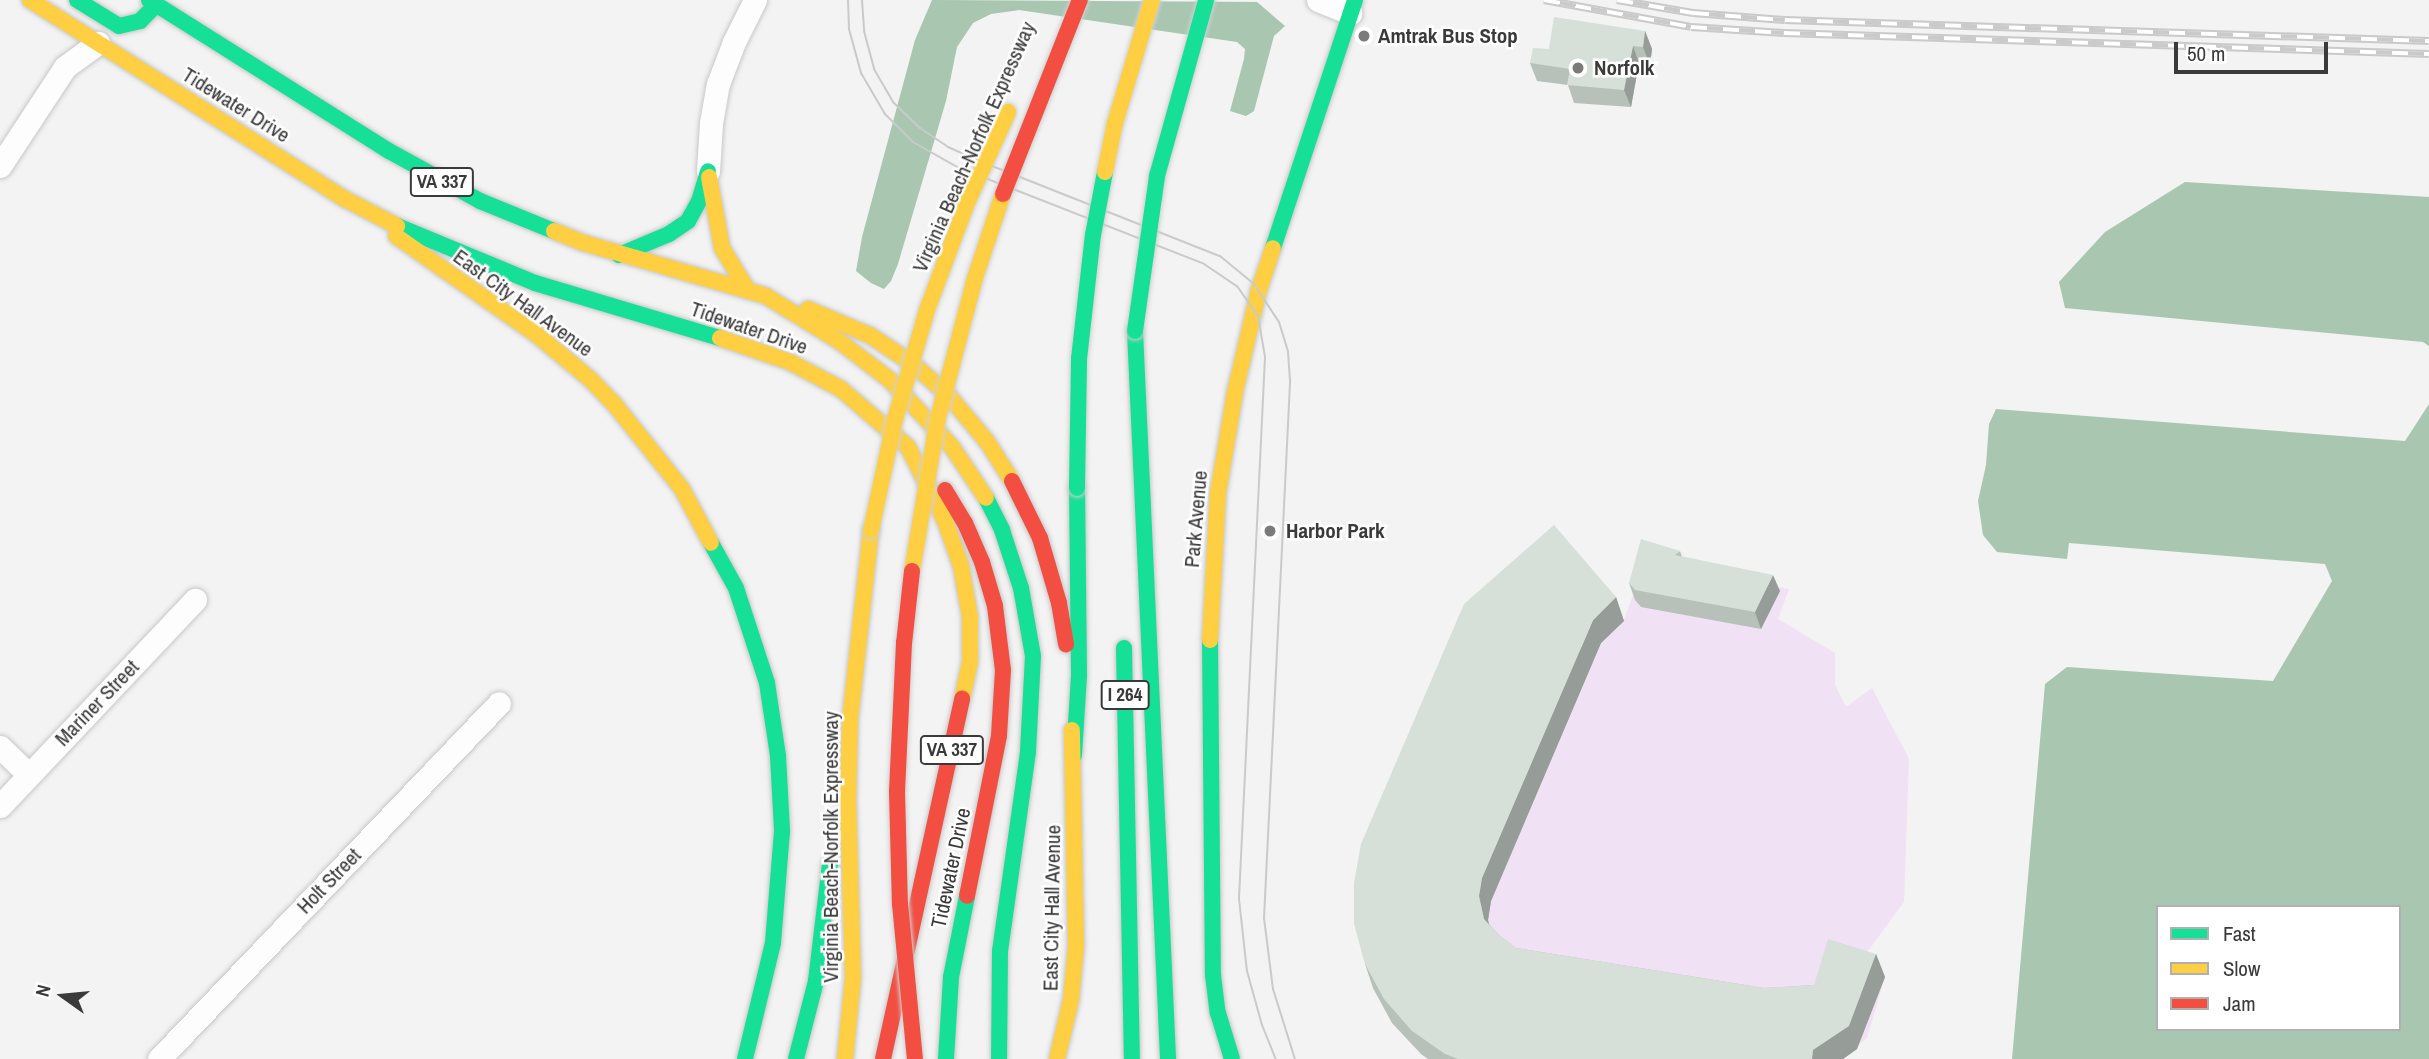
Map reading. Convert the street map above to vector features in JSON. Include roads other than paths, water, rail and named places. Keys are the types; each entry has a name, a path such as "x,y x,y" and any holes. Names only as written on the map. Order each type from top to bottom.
{"main road":[{"name":"Tidewater Drive","path":"30,0 343,198 404,230 502,272 790,362 841,389 908,447 934,475 965,523 982,562 995,606 1002,649 1003,693 999,736 953,967 946,1059"},
{"path":"77,0 118,26 141,21 155,2"},
{"path":"915,1059 900,904 897,792 901,676 917,531 938,418 975,278 1014,164 1080,0"},
{"path":"1074,755 1079,675 1079,359 1089,256 1115,123 1152,0"},
{"path":"1125,463 1143,258 1159,165 1206,0"},
{"name":"Tidewater Drive","path":"155,2 449,186 515,217 620,255 766,296 839,341 890,380 952,447 987,499 1012,558 1029,621 1033,687 1028,752 1015,817"},
{"name":"Park Avenue","path":"1232,1059 1218,1013 1213,975 1209,639 1218,493 1240,364 1259,290 1353,6"},
{"name":"Virginia Beach-Norfolk Expressway","path":"845,1059 853,977 848,802 850,720 860,608 871,530 895,419 927,310 967,204 1014,99"},
{"path":"620,255 669,234 688,221 699,201 708,171"},
{"path":"708,171 722,248 748,290"},
{"name":"East City Hall Avenue","path":"343,198 537,334 590,379 640,432 682,488 736,588 767,683 778,756 782,831 780,886 773,943 745,1059"},
{"path":"766,296 852,326 913,363 949,396 994,451 1032,518 1054,580 1063,627 1074,755"},
{"path":"1135,331 1168,1059"},
{"name":"VA 337","path":"883,1059 966,687 970,650 966,592 954,541 908,447"},
{"name":"I 264","path":"1124,628 1132,1059"},
{"path":"796,1059 818,969 850,720"},
{"name":"East City Hall Avenue","path":"1057,1059 1071,1000 1076,955 1074,755"},
{"path":"988,913 1015,817"},
{"name":"VA 337","path":"999,1059 1000,951 1015,817"}],"street":[{"path":"708,171 711,123 718,84 734,42 755,0"},
{"path":"1318,0 1353,6"},
{"path":"0,166 65,67 98,43"},
{"name":"Mariner Street","path":"0,806 195,600"},
{"name":"Holt Street","path":"159,1059 499,704"},
{"path":"0,747 29,775"}],"tram line":[{"path":"848,0 849,29 861,73 885,114 913,142 957,167 1204,264 1237,286 1258,316 1265,357 1239,899 1247,971 1262,1025 1276,1059"},
{"path":"862,0 864,31 874,69 894,103 920,128 948,147 982,162 1220,256 1254,284 1279,322 1288,352 1290,383 1264,918 1273,989 1295,1059"}],"railway":[{"path":"1544,0 1691,27 1784,33 2429,54"},
{"path":"1617,0 1693,13 1785,20 2429,41"}],"place":[{"name":"Amtrak Bus Stop","path":"1364,36"},
{"name":"Norfolk","path":"1578,68"},
{"name":"Harbor Park","path":"1270,531"}]}
